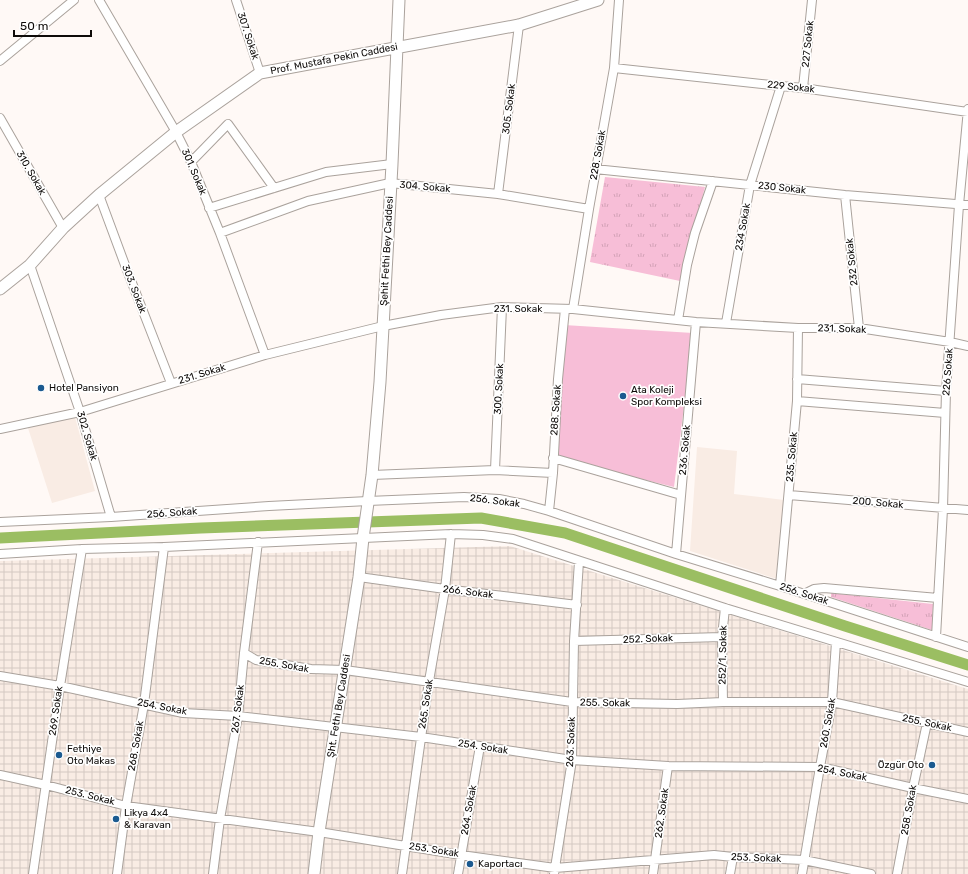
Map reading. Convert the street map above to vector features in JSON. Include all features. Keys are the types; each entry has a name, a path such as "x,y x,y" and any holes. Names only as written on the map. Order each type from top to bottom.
{"street":[{"path":"1,59 74,0"},
{"name":"301. Sokak","path":"99,0 176,132 191,162 220,233 265,355"},
{"name":"307. Sokak","path":"236,0 260,73"},
{"name":"Şehit Fethi Bey Caddesi","path":"363,538 372,475 380,382 399,0"},
{"name":"Prof. Mustafa Pekin Caddesi","path":"0,289 30,265 63,228 99,195 176,132 260,73 519,24 598,0"},
{"name":"228. Sokak","path":"569,309 614,68 620,0"},
{"name":"227 Sokak","path":"803,88 812,0"},
{"name":"305. Sokak","path":"498,194 519,24"},
{"name":"229 Sokak","path":"614,68 803,88 968,112"},
{"name":"234 Sokak","path":"726,323 750,185 782,86"},
{"name":"226 Sokak","path":"936,636 943,508 946,391 959,205 968,109"},
{"name":"310. Sokak","path":"0,118 63,228"},
{"path":"191,162 228,124 274,188"},
{"path":"209,208 326,172 392,164"},
{"name":"230 Sokak","path":"595,169 845,195 968,205"},
{"path":"678,320 688,265 696,233 713,181"},
{"name":"304. Sokak","path":"220,233 308,201 390,183 498,194 588,209"},
{"name":"303. Sokak","path":"99,195 171,383"},
{"name":"232 Sokak","path":"845,195 859,328"},
{"name":"302. Sokak","path":"30,265 80,412 111,517"},
{"name":"231. Sokak","path":"0,429 80,412 265,355 383,326 441,315 502,307 569,309 696,322 798,328 859,328 968,346"},
{"name":"300. Sokak","path":"495,470 502,307"},
{"name":"288. Sokak","path":"549,511 553,473 558,379 569,309"},
{"name":"236. Sokak","path":"676,554 696,322"},
{"name":"235. Sokak","path":"780,586 797,401 798,328"},
{"path":"797,379 946,391"},
{"path":"797,401 945,413"},
{"path":"553,458 681,495"},
{"path":"372,475 495,470 553,473"},
{"name":"200. Sokak","path":"789,495 968,510"},
{"name":"256. Sokak","path":"0,522 111,517 368,501 464,497 499,499 549,511 676,554 968,647"},
{"path":"0,554 82,549 164,547 451,534 483,535 513,539 725,608 968,682"},
{"name":"265. Sokak","path":"402,874 429,681 445,589 451,534"},
{"name":"Şht. Fethi Bey Caddesi","path":"314,874 319,832 359,577 363,538"},
{"name":"267. Sokak","path":"213,874 220,819 238,716 244,653 258,542"},
{"name":"268. Sokak","path":"116,874 144,704 164,547"},
{"name":"269. Sokak","path":"33,874 60,686 82,549"},
{"name":"263. Sokak","path":"555,871 572,760 574,641 580,561"},
{"name":"266. Sokak","path":"359,577 577,605"},
{"path":"804,594 814,589 824,588 938,598"},
{"name":"252/1. Sokak","path":"723,702 722,637 725,608"},
{"name":"252. Sokak","path":"574,641 722,637"},
{"name":"260. Sokak","path":"802,874 832,702 836,642"},
{"name":"255. Sokak","path":"244,653 263,662 311,670 345,670 572,702 677,704 723,702 832,702 968,732"},
{"name":"254. Sokak","path":"0,676 60,686 183,713 238,716 421,737 572,760 668,766 820,767 968,799"},
{"name":"258. Sokak","path":"897,874 927,723"},
{"name":"264. Sokak","path":"458,874 480,746"},
{"name":"262. Sokak","path":"653,874 668,766"},
{"name":"253. Sokak","path":"0,775 46,785 126,806 319,832 555,871 655,860 714,856 804,860 871,874"},
{"path":"730,874 733,857"}],"shaded area":[{"path":"75,417 95,491 52,503 28,428"},
{"path":"697,447 737,451 734,494 784,500 777,579 690,551"},
{"path":"510,546 968,689 968,874 0,874 0,561"}],"green space":[{"path":"605,177 705,187 680,281 590,262"},
{"name":"Ata Koleji Spor Kompleksi","path":"564,325 693,333 674,487 557,458"},
{"path":"831,593 933,604 932,630 831,597"}],"waterway":[{"path":"0,538 201,528 481,518 565,533 845,626 968,665"}],"place":[{"name":"Hotel Pansiyon","path":"41,388"},
{"name":"Ata Koleji Spor Kompleksi","path":"623,396"},
{"name":"Fethiye Oto Makas","path":"59,755"},
{"name":"Özgür Oto","path":"932,765"},
{"name":"Likya 4x4 & Karavan","path":"116,819"},
{"name":"Kaportacı","path":"470,864"}]}
